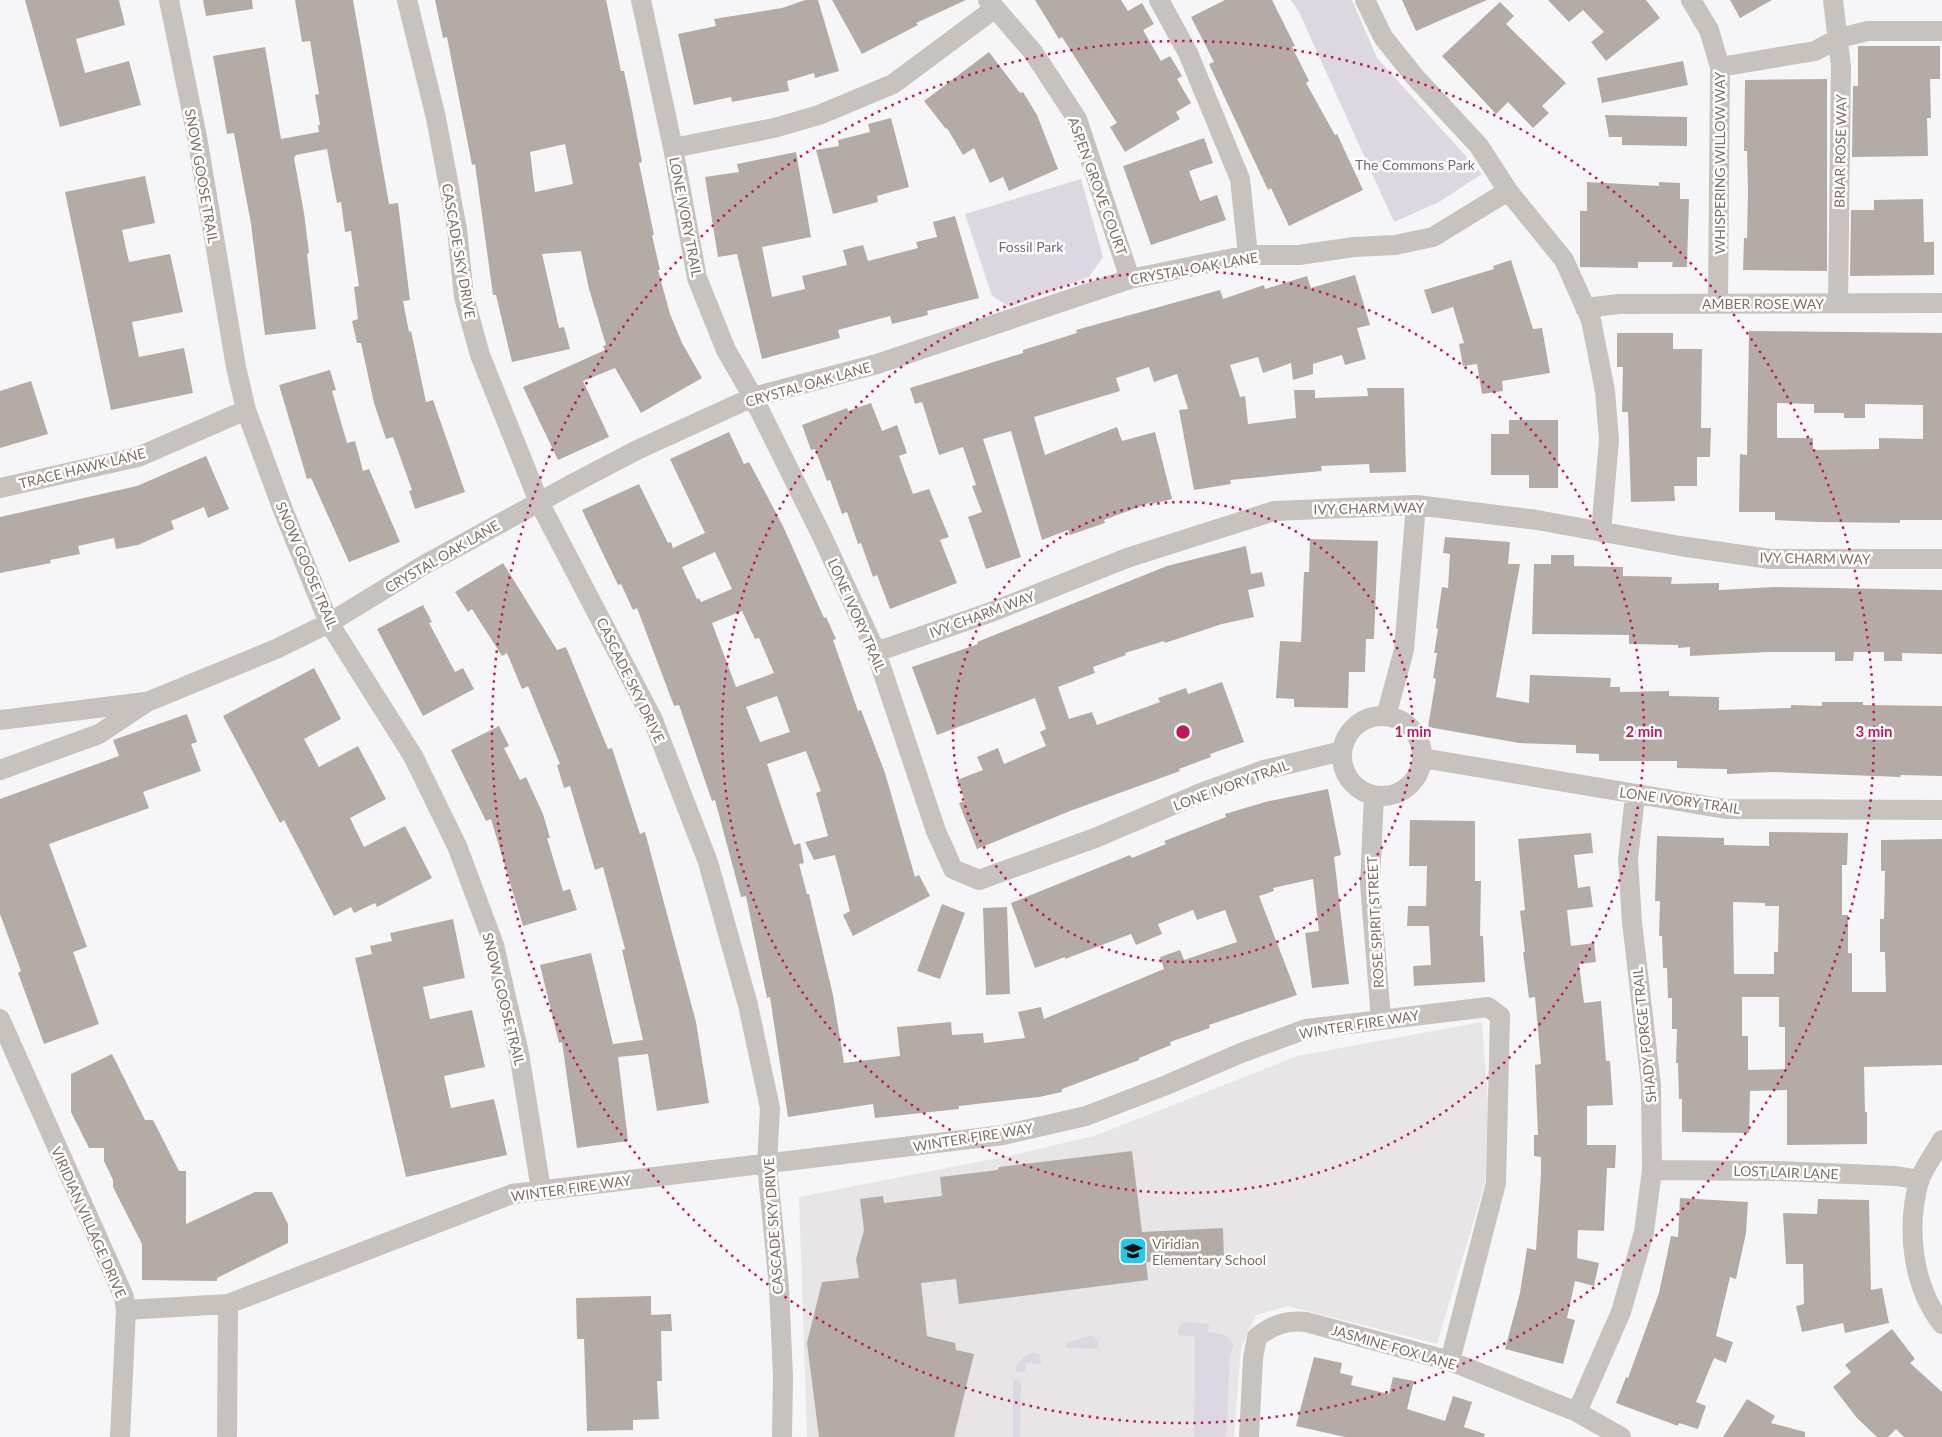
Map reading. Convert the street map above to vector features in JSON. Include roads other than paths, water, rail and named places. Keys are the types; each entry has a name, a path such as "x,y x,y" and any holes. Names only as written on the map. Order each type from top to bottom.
{"street":[{"name":"SNOW GOOSE TRAIL","path":"169,0 197,137 234,358 246,410 283,510 329,622 413,756 457,846 494,945 519,1053 541,1190"},
{"name":"CASCADE SKY DRIVE","path":"407,0 436,118 457,229 464,297 480,355 539,502 653,720 708,862 748,1005 770,1108 767,1165 778,1287 783,1377 782,1437"},
{"name":"LONE IVORY TRAIL","path":"641,0 673,148 696,278 726,350 753,397 876,652 936,831 953,869 977,880 1094,838 1201,793 1264,770 1342,750"},
{"path":"1159,0 1188,53 1240,179 1248,255"},
{"path":"1366,0 1383,37 1415,77 1479,146 1508,190 1564,260 1591,320 1605,391 1609,440 1601,532"},
{"name":"WHISPERING WILLOW WAY","path":"1692,0 1709,30 1720,67 1718,303"},
{"name":"BRIAR ROSE WAY","path":"1833,0 1841,66 1838,302"},
{"path":"673,148 774,128 819,115 893,84 991,5"},
{"name":"ASPEN GROVE COURT","path":"991,5 1032,52 1077,119 1130,279"},
{"path":"1720,67 1815,51 1839,38 1868,31 1942,31"},
{"name":"CRYSTAL OAK LANE","path":"0,770 99,734 147,702 276,649 329,622 424,565 637,450 753,397 877,364 1130,279 1248,255 1299,255 1354,247 1396,245 1433,237 1508,190"},
{"name":"AMBER ROSE WAY","path":"1585,308 1619,304 1942,303"},
{"name":"TRACE HAWK LANE","path":"0,488 138,457 246,410"},
{"path":"1386,716 1404,650 1416,505"},
{"name":"IVY CHARM WAY","path":"876,652 994,611 1127,558 1274,511 1416,505 1537,520 1680,546 1770,559 1942,559"},
{"name":"CRYSTAL OAK LANE","path":"0,720 147,702"},
{"path":"1374,716 1386,716 1401,720 1412,730 1420,743 1422,758 1419,771 1411,783 1394,793 1374,795 1360,789 1349,779 1343,765 1342,750 1345,739 1357,725 1374,716"},
{"name":"LONE IVORY TRAIL","path":"1422,758 1635,796 1726,809 1942,810"},
{"name":"ROSE SPIRIT STREET","path":"1374,795 1370,884 1381,1019"},
{"name":"SHADY FORGE TRAIL","path":"1577,1412 1621,1312 1644,1232 1652,1170 1651,1085 1632,922 1628,859 1635,796"},
{"name":"WINTER FIRE WAY","path":"126,1310 228,1304 512,1194 767,1165 1003,1135 1086,1116 1164,1086 1241,1053 1306,1029 1488,1007 1500,1016 1496,1183 1450,1361"},
{"name":"VIRIDIAN VILLAGE DRIVE","path":"0,1019 124,1298 126,1310 120,1437"},
{"path":"1942,1140 1920,1180 1913,1222 1913,1254 1922,1287 1933,1313 1942,1324"},
{"name":"LOST LAIR LANE","path":"1652,1170 1778,1171 1896,1176 1920,1180"},
{"path":"227,1437 228,1304"},
{"name":"JASMINE FOX LANE","path":"1249,1437 1253,1358 1257,1337 1270,1327 1289,1321 1306,1322 1450,1361 1577,1412 1621,1437"}],"place":[{"name":"Viridian Elementary School","path":"1133,1251"}],"park label":[{"name":"The Commons Park","path":"1415,164"},
{"name":"Fossil Park","path":"1031,246"}]}
